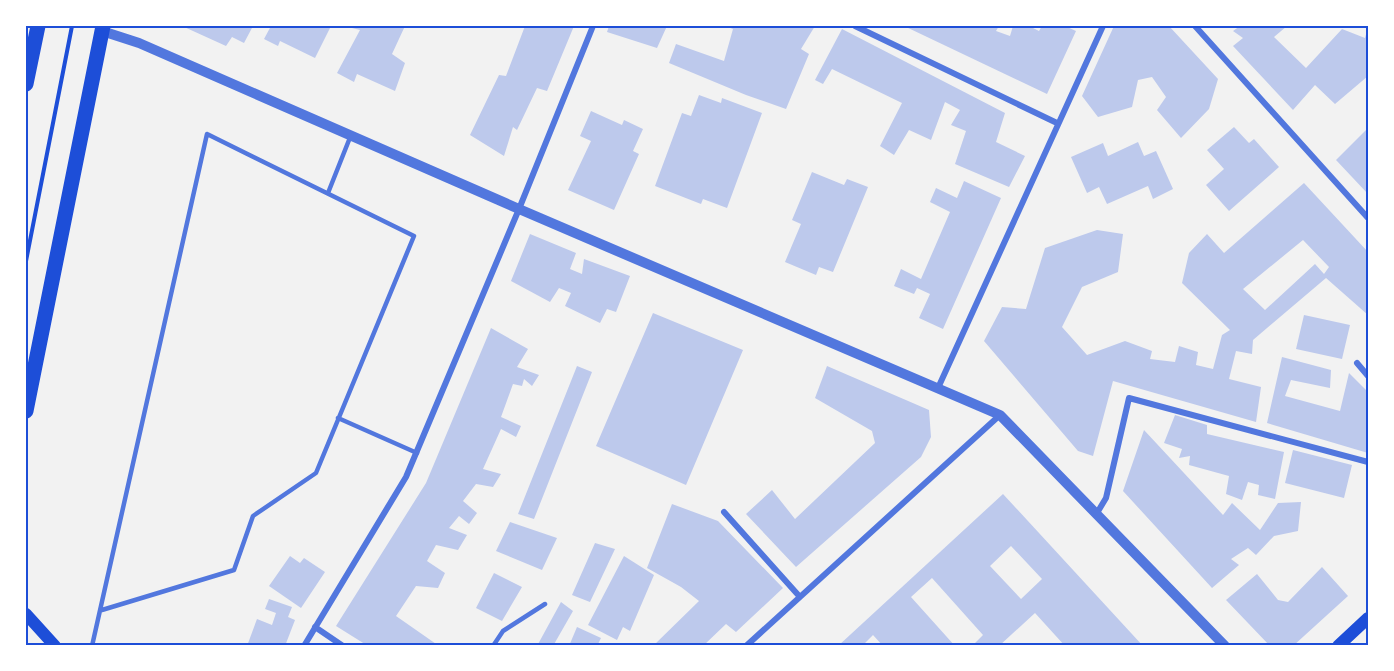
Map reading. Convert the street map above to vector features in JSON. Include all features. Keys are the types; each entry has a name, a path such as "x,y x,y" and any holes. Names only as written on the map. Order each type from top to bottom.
{"main road":[{"path":"26,84 38,26"},
{"path":"26,411 103,27"},
{"path":"26,614 55,645"},
{"path":"1338,645 1368,618"}],"street":[{"path":"304,645 406,477 593,26"},
{"path":"855,26 1058,123"},
{"path":"938,388 1103,26"},
{"path":"1196,26 1368,218"},
{"path":"103,27 519,209 1000,414 1225,645"},
{"path":"1357,363 1368,376"},
{"path":"1096,513 1106,498 1130,398 1368,462"},
{"path":"746,645 1000,414"},
{"path":"724,512 800,597"},
{"path":"315,627 343,645"}],"lane":[{"path":"92,645 102,610 207,134 414,236 316,473 253,516 234,570 102,610"},
{"path":"328,194 351,135"},
{"path":"338,418 417,453"},
{"path":"493,645 503,631 545,604"}],"path":[{"path":"26,261 72,26"}],"building":[{"path":"182,26 253,26 244,43 232,37 226,46"},
{"path":"271,26 331,26 315,58 280,41 278,46 264,39"},
{"path":"352,26 405,26 392,54 405,63 395,91 357,74 354,82 337,73 360,30"},
{"path":"525,26 574,26 547,91 537,88 517,130 513,127 504,156 470,135 499,75 506,76"},
{"path":"609,26 667,26 657,48 607,32"},
{"path":"726,26 815,26 801,49 809,54 786,109 669,63 676,44 724,61 733,29"},
{"path":"904,26 999,26 996,31 1010,36 1013,26 1029,26 1039,31 1042,26 1065,26 1076,31 1047,94"},
{"path":"1114,26 1169,26 1218,79 1209,109 1181,138 1157,110 1166,97 1152,77 1138,80 1132,107 1098,117 1082,96"},
{"path":"1240,26 1287,26 1274,37 1306,68 1342,29 1365,38 1368,27 1368,76 1335,104 1315,85 1293,110 1233,46 1243,38 1233,31"},
{"path":"842,29 1005,113 996,142 1025,156 1009,187 955,164 966,131 951,125 960,110 945,102 931,140 909,130 894,155 880,146 902,103 832,69 823,84 815,80"},
{"path":"699,95 721,103 722,98 762,113 727,208 703,199 701,204 655,186 682,113 691,116"},
{"path":"591,111 622,125 624,120 643,129 633,151 639,154 614,210 568,190 591,141 580,136"},
{"path":"1234,127 1249,143 1254,139 1279,167 1229,211 1206,185 1224,169 1207,150"},
{"path":"1366,130 1368,132 1368,194 1336,160"},
{"path":"1138,142 1144,156 1156,151 1173,189 1153,199 1148,186 1107,204 1099,187 1087,193 1071,157 1103,143 1108,156"},
{"path":"812,172 844,185 847,179 868,187 833,272 819,267 816,275 785,262 801,224 792,220"},
{"path":"964,181 1001,198 943,329 919,318 930,294 917,288 914,294 894,286 901,269 921,279 950,212 930,202 936,188 957,198"},
{"path":"1304,183 1368,252 1368,315 1326,278 1253,340 1252,354 1236,351 1229,379 1261,387 1256,422 1113,381 1093,456 1078,451 984,341 1002,307 1026,309 1045,248 1097,230 1123,234 1118,272 1082,287 1062,327 1087,355 1125,341 1152,351 1150,359 1175,362 1179,346 1198,352 1196,365 1213,369 1222,335 1230,330 1182,283 1189,253 1207,234 1224,253","holes":["1303,240 1329,267 1324,274 1315,264 1265,310 1243,289"]},
{"path":"530,234 576,253 570,269 582,274 584,259 630,276 616,312 607,309 600,323 565,306 571,293 559,288 550,302 511,281"},
{"path":"653,313 743,350 686,485 596,446"},
{"path":"1304,315 1350,325 1342,359 1296,349"},
{"path":"491,328 528,349 517,367 539,375 532,386 524,379 522,386 513,384 501,417 521,426 516,437 501,429 483,469 501,474 493,487 476,484 463,501 477,513 469,524 459,516 449,528 467,535 458,550 436,545 427,561 445,573 438,588 416,586 396,616 439,646 368,646 336,626 426,483"},
{"path":"1282,357 1331,370 1330,388 1291,380 1285,396 1340,411 1349,373 1368,392 1368,453 1267,423"},
{"path":"577,366 592,372 534,519 518,514"},
{"path":"827,366 929,410 931,437 921,457 796,567 746,514 772,490 795,519 875,443 872,431 815,398"},
{"path":"1175,415 1207,425 1207,434 1284,452 1275,499 1258,495 1259,485 1248,482 1242,500 1226,494 1229,476 1189,465 1190,456 1179,458 1182,449 1164,443"},
{"path":"1144,430 1223,515 1232,503 1260,530 1278,503 1301,502 1298,531 1274,536 1256,555 1248,548 1231,559 1239,565 1212,588 1123,491"},
{"path":"1293,450 1352,465 1344,498 1285,483"},
{"path":"1003,494 1143,646 1065,646 1035,613 999,646 972,646 983,635 932,578 911,597 955,646 883,646 873,635 862,646 838,646","holes":["1011,546 1042,579 1021,599 990,566"]},
{"path":"672,504 718,521 783,588 736,632 726,624 703,646 653,646 699,601 681,587 647,568"},
{"path":"510,522 557,538 542,570 496,551"},
{"path":"595,543 615,549 590,602 572,595"},
{"path":"290,556 300,563 304,558 325,572 301,608 269,586"},
{"path":"624,556 654,575 630,631 623,627 617,640 588,625"},
{"path":"1322,567 1348,596 1293,646 1270,646 1226,600 1257,574 1278,600 1288,602"},
{"path":"494,573 522,587 502,621 476,608"},
{"path":"269,599 292,607 288,617 295,620 285,646 247,646 257,619 272,625 276,613 265,609"},
{"path":"561,602 573,611 553,646 537,646"},
{"path":"577,627 601,638 597,646 569,646"}]}
